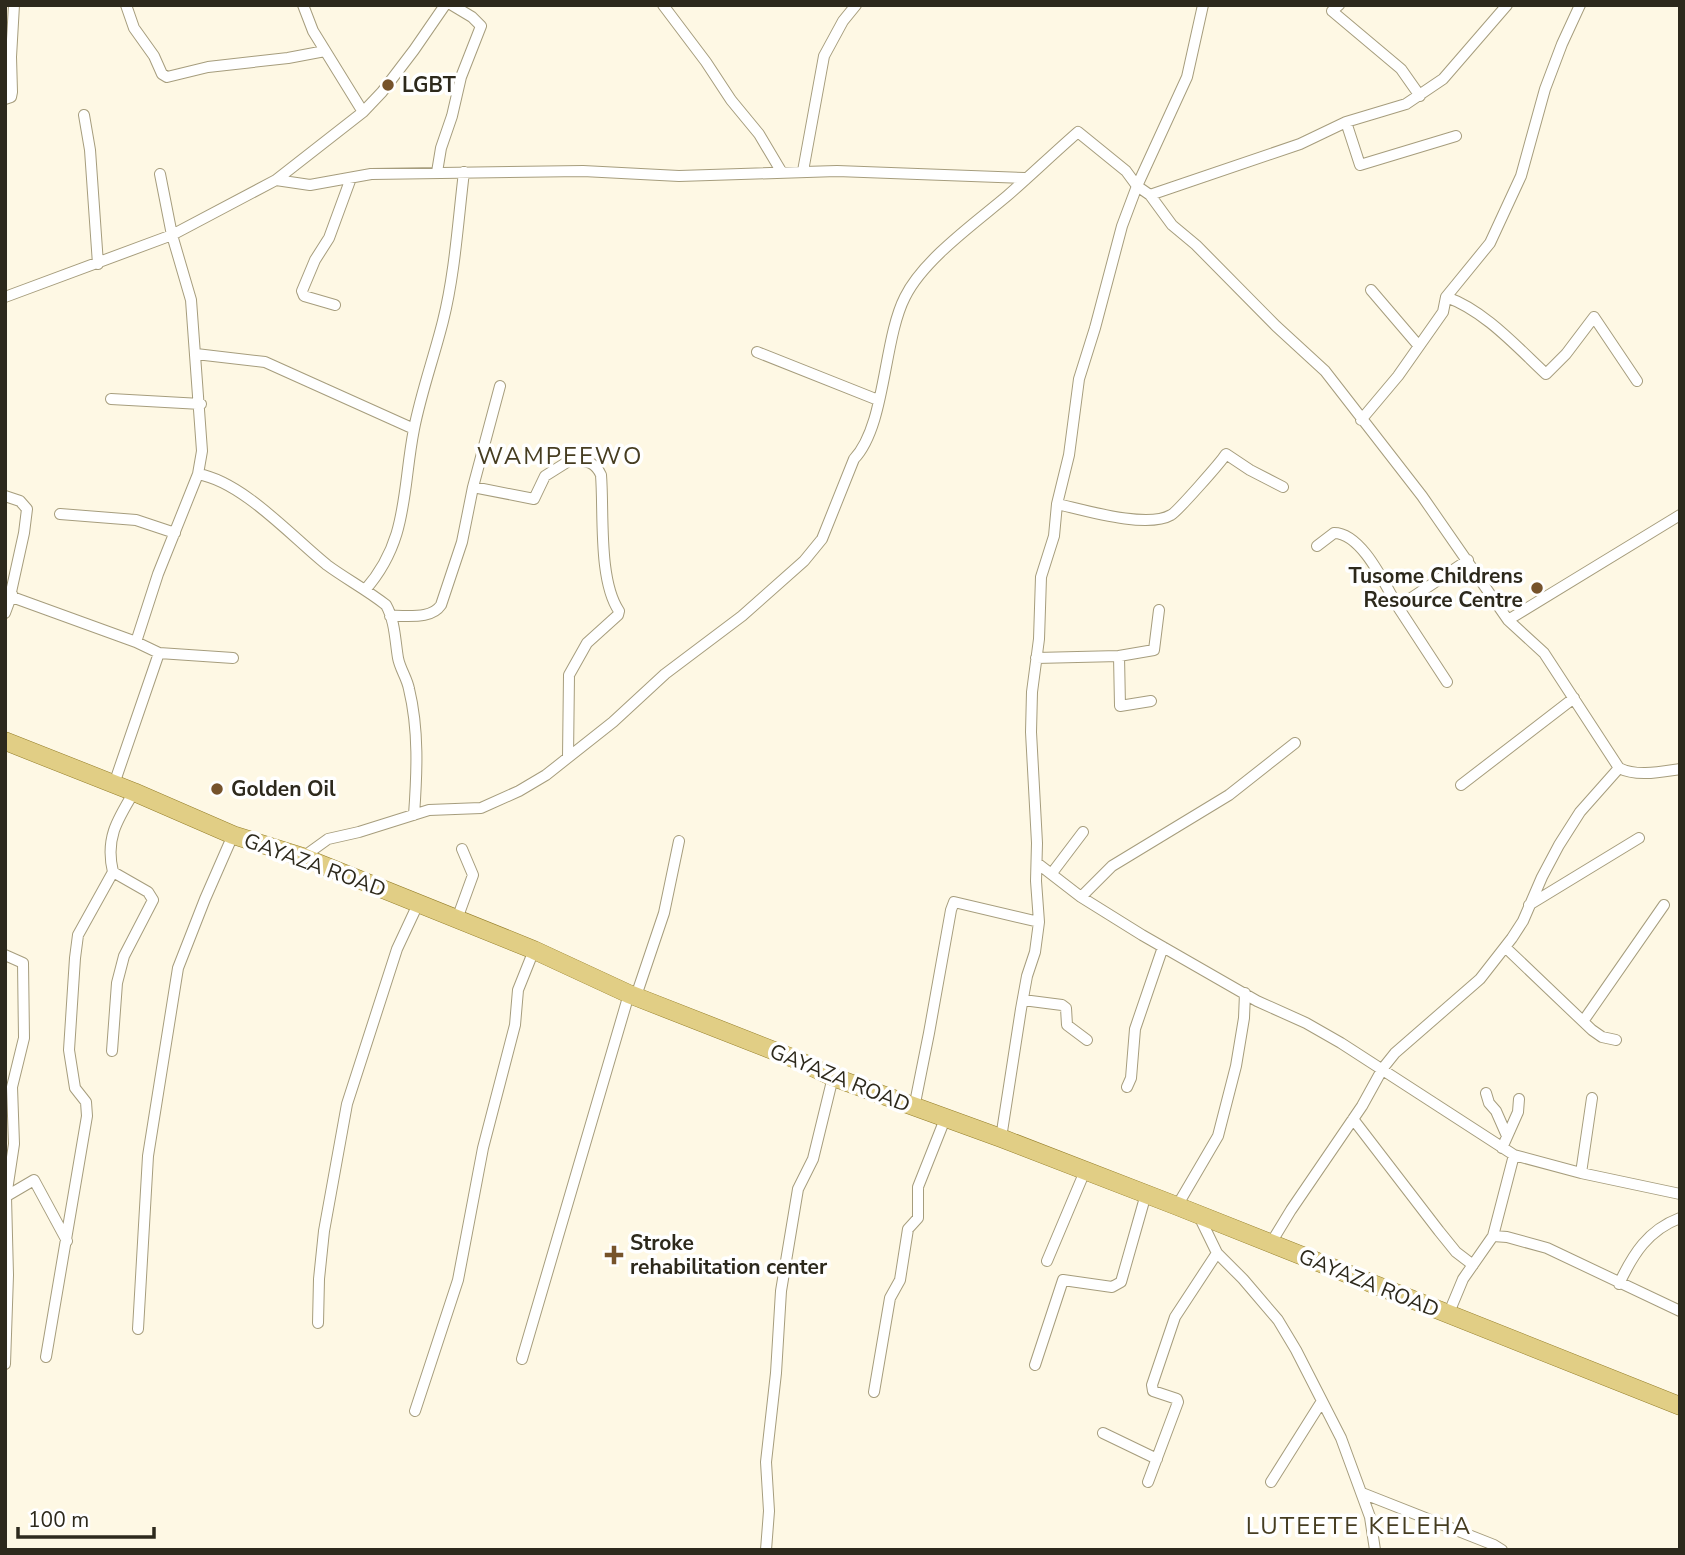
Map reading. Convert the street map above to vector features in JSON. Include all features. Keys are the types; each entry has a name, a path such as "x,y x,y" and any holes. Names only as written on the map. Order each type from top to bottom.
{"main road":[{"name":"GAYAZA ROAD","path":"5,740 233,835 303,857 534,950 632,995 795,1059 833,1077 1198,1213 1680,1406"}],"street":[{"path":"5,99 11,97 12,92 14,5"},
{"path":"126,5 134,28 154,56 164,77 215,66 325,51"},
{"path":"303,5 313,31 363,112"},
{"path":"5,297 172,235 276,180 363,112 382,92 445,5"},
{"path":"437,173 441,148 461,77 481,26 452,5"},
{"path":"803,171 824,56 837,31 856,5"},
{"path":"1001,1138 1023,1000 1035,952 1039,922 1031,732 1041,577 1054,537 1079,379 1122,226 1137,186 1187,78 1203,5"},
{"path":"1339,5 1332,11 1401,69 1420,96"},
{"path":"1150,195 1300,144 1346,122 1406,104 1443,79 1507,5"},
{"path":"1361,420 1398,376 1443,312 1446,297 1490,243 1521,176 1545,89 1580,5"},
{"path":"667,7 731,100 759,134 781,171"},
{"path":"84,115 91,163 98,264"},
{"path":"1346,122 1360,165 1456,136"},
{"path":"303,857 328,839 429,810 481,808 519,791 614,722 665,674 742,616 804,561 822,539 854,459 862,451 872,428 900,309 910,288 949,245 1078,132 1126,171 1137,186 1150,195 1172,225 1325,371 1422,496 1508,620 1544,653 1619,768 1627,772 1649,773 1680,769"},
{"path":"276,180 310,185 371,174 583,171 679,176 803,171 1026,178"},
{"path":"365,590 393,549 400,528 414,429 446,306 464,172"},
{"path":"136,642 158,574 198,474 202,451 201,404 190,291 172,235 160,174"},
{"path":"335,305 304,296 302,291 315,260 329,238 351,177"},
{"path":"1371,290 1418,345"},
{"path":"1446,297 1463,303 1546,374 1566,354 1594,317 1637,381"},
{"path":"757,352 878,400"},
{"path":"196,354 272,365 414,429"},
{"path":"390,616 428,615 435,613 441,605 462,542 500,386"},
{"path":"111,400 201,404"},
{"path":"1058,504 1120,518 1149,520 1171,515 1226,454 1283,487"},
{"path":"474,487 534,499 545,476 572,459 591,461 601,475 605,568 612,599 619,611 618,615 587,643 569,675 568,757"},
{"path":"198,474 218,479 237,491 326,564 386,605 396,639 398,660 409,687 414,724 414,815"},
{"path":"5,496 20,501 27,509 12,594 5,613"},
{"path":"60,514 136,520 175,533"},
{"path":"1508,620 1680,515"},
{"path":"1317,546 1335,533 1349,535 1367,557 1447,682"},
{"path":"1398,607 1468,560"},
{"path":"12,594 12,597 159,653 233,658"},
{"path":"1036,658 1119,656 1154,650 1159,610"},
{"path":"114,784 159,653"},
{"path":"1119,656 1120,706 1150,701"},
{"path":"1461,785 1574,698"},
{"path":"1081,897 1112,866 1229,795 1295,743"},
{"path":"1271,1243 1353,1119 1383,1068 1395,1054 1480,979 1505,947 1523,921 1559,845 1580,812 1619,768"},
{"path":"46,1357 88,1115 86,1102 75,1088 69,1050 76,946 78,935 113,872 108,853 112,836 118,818 134,792"},
{"path":"1052,873 1083,832"},
{"path":"138,1329 148,1156 178,968 233,835"},
{"path":"1529,905 1639,838"},
{"path":"522,1359 632,995 664,913 679,841"},
{"path":"457,919 473,875 462,849"},
{"path":"1037,863 1081,897 1163,947 1245,993 1306,1023 1383,1068 1514,1155 1581,1173 1680,1194"},
{"path":"112,1051 117,983 124,956 153,900 148,892 113,872"},
{"path":"914,1108 954,902 1039,922"},
{"path":"318,1323 324,1231 346,1104 397,949 418,904"},
{"path":"1584,1020 1664,905"},
{"path":"1127,1087 1131,1078 1135,1029 1163,947"},
{"path":"1505,947 1592,1030 1602,1037 1616,1040"},
{"path":"415,1411 457,1280 483,1148 515,1025 518,990 534,950"},
{"path":"5,955 23,963 24,1038 12,1087 6,1197 5,1364"},
{"path":"1178,1206 1218,1136 1236,1066 1245,993"},
{"path":"1023,1000 1062,1005 1066,1008 1067,1025 1087,1040"},
{"path":"766,1550 769,1511 766,1462 776,1373 781,1291 798,1189 813,1160 833,1077"},
{"path":"1486,1093 1507,1136"},
{"path":"1581,1173 1592,1098"},
{"path":"1502,1148 1518,1112 1519,1099"},
{"path":"874,1392 890,1298 900,1280 908,1229 918,1218 918,1187 945,1119"},
{"path":"1353,1119 1456,1252 1473,1265"},
{"path":"1448,1315 1463,1279 1493,1236 1514,1155"},
{"path":"1047,1261 1085,1171"},
{"path":"6,1197 34,1180 66,1241"},
{"path":"1035,1366 1063,1280 1112,1287 1121,1282 1146,1194"},
{"path":"1198,1213 1217,1253 1278,1320 1322,1401 1341,1438 1362,1493 1370,1517 1375,1550"},
{"path":"1619,1283 1631,1258 1650,1235 1680,1217"},
{"path":"1493,1236 1547,1248 1680,1311"},
{"path":"1148,1482 1178,1402 1177,1399 1153,1391 1152,1385 1175,1317 1217,1253"},
{"path":"1271,1482 1322,1401"},
{"path":"1103,1433 1157,1460"},
{"path":"1362,1493 1502,1550"}],"place":[{"name":"LGBT","path":"388,85"},
{"name":"Tusome Childrens Resource Centre","path":"1537,588"},
{"name":"Golden Oil","path":"217,789"},
{"name":"Stroke rehabilitation center","path":"614,1255"}],"district":[{"name":"WAMPEEWO","path":"560,456"},
{"name":"LUTEETE KELEHA","path":"1359,1526"}]}
